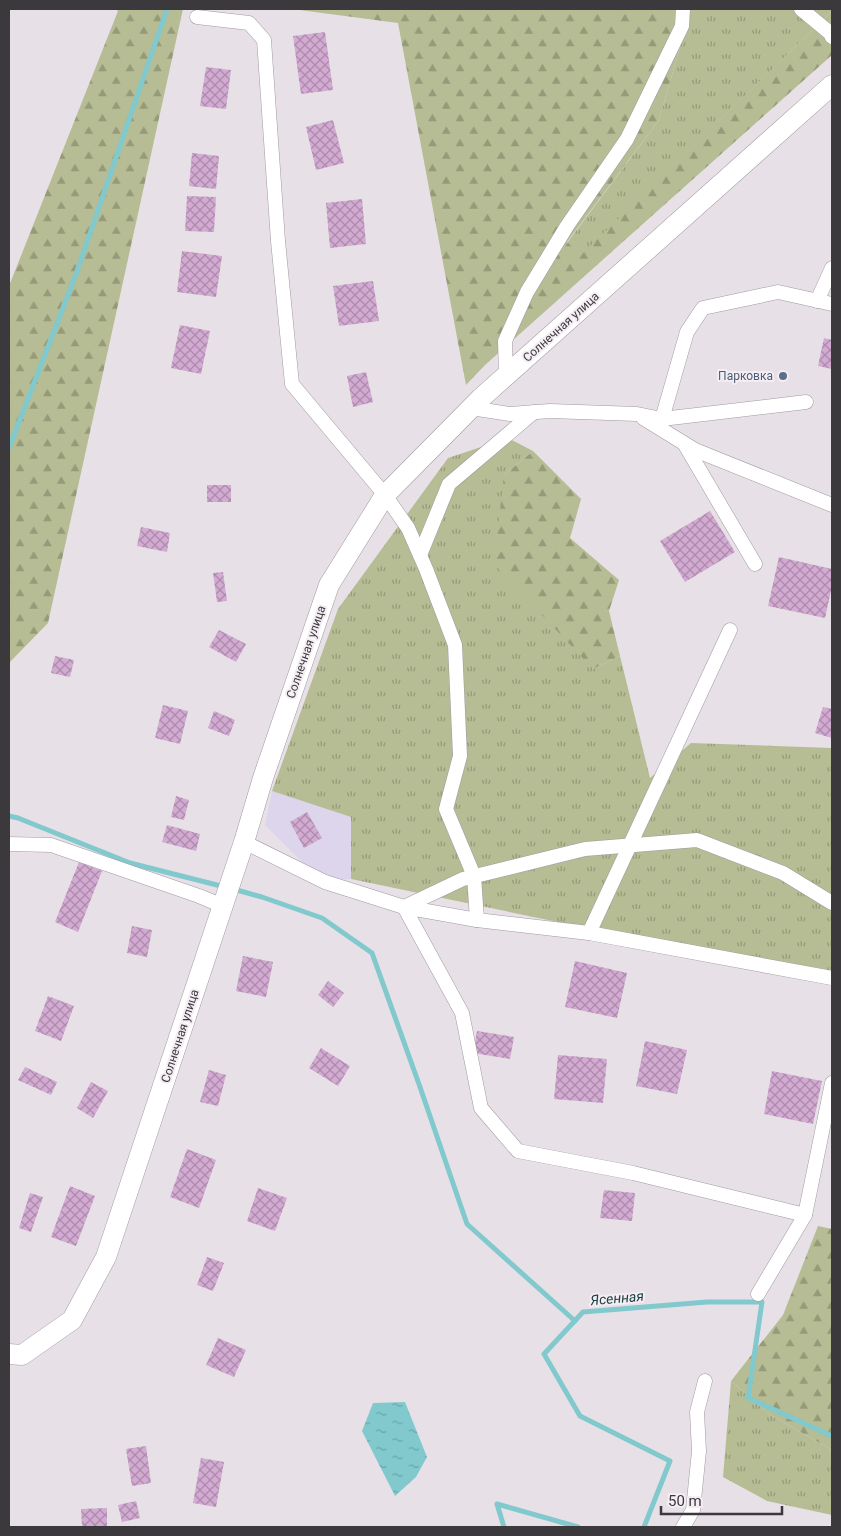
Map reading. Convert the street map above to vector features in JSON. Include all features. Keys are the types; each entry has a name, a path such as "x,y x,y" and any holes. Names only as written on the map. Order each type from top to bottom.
{"street":[{"path":"506,376 505,341 527,292 567,226 627,139 682,26 683,9"},
{"path":"801,9 830,33 832,37"},
{"path":"196,17 250,23 264,40 278,241 292,384 385,495 408,528 454,645 460,756 446,809 474,876 477,920"},
{"name":"Солнечная улица","path":"9,1354 22,1355 72,1320 106,1257 244,842 263,778 330,585 385,495 471,408 832,85"},
{"path":"817,300 832,268"},
{"path":"662,419 687,332 703,308 778,292 832,304"},
{"path":"471,408 510,414 550,411 637,414 662,419 806,402"},
{"path":"420,555 449,484 534,412"},
{"path":"637,414 695,450 832,505"},
{"path":"685,444 755,564"},
{"path":"589,933 730,630"},
{"path":"404,907 463,879 585,849 697,840 783,873 832,903"},
{"path":"244,842 325,882 404,907 477,920 589,933 832,978"},
{"path":"9,844 51,845 223,906"},
{"path":"404,907 462,1013 480,1108 518,1150 633,1172 805,1215"},
{"path":"758,1294 805,1215 832,1083"},
{"path":"683,1527 693,1510 699,1451 697,1412 704,1381"}],"shaded area":[{"path":"272,791 351,817 351,879 320,880 265,825"}],"green space":[{"path":"115,9 183,9 48,623 9,663 9,286 118,11"},
{"path":"292,9 691,9 659,120 567,242 581,255 832,11 832,55 485,365 466,385 398,23"},
{"path":"691,9 832,9 832,11 581,256 567,243 659,120"},
{"path":"508,438 533,451 504,475 593,669 620,656 650,778 691,743 832,748 832,976 351,879 351,817 272,791 338,609 448,458"},
{"path":"533,451 581,499 570,538 619,580 609,611 620,656 593,669 494,564 504,475"},
{"path":"818,1226 832,1229 832,1450 769,1414 731,1381 783,1315"},
{"path":"731,1381 769,1414 832,1450 832,1515 767,1501 723,1477"}],"water":[{"path":"405,1402 427,1457 416,1477 395,1496 362,1431 373,1403"}],"building":[{"path":"325,32 333,90 301,94 293,36"},
{"path":"206,67 231,70 226,109 200,106"},
{"path":"333,120 344,163 316,170 306,127"},
{"path":"192,153 219,156 216,189 189,186"},
{"path":"187,196 216,197 214,232 185,231"},
{"path":"362,199 366,244 330,248 326,203"},
{"path":"182,251 222,256 216,297 177,292"},
{"path":"373,281 379,321 339,326 333,286"},
{"path":"180,325 210,331 201,374 171,368"},
{"path":"824,338 832,340 832,369 818,366"},
{"path":"366,372 373,402 353,407 347,376"},
{"path":"207,485 231,485 231,502 207,502"},
{"path":"710,511 735,552 685,582 660,541"},
{"path":"141,527 170,533 167,552 137,546"},
{"path":"779,557 832,569 832,586 825,618 768,606"},
{"path":"223,572 227,601 217,602 213,573"},
{"path":"219,630 246,644 236,662 209,647"},
{"path":"55,656 74,660 70,677 51,673"},
{"path":"163,705 188,711 180,744 155,738"},
{"path":"823,707 832,709 832,738 815,733"},
{"path":"214,711 235,720 229,736 208,728"},
{"path":"176,796 189,800 184,820 171,817"},
{"path":"307,812 322,838 304,848 290,822"},
{"path":"167,825 200,834 196,851 162,842"},
{"path":"79,862 102,871 78,932 55,922"},
{"path":"132,926 152,930 147,957 127,953"},
{"path":"243,956 273,962 266,997 236,991"},
{"path":"575,961 627,973 617,1018 565,1007"},
{"path":"328,981 344,993 333,1007 318,995"},
{"path":"48,996 74,1006 61,1041 35,1031"},
{"path":"477,1031 514,1037 510,1059 473,1053"},
{"path":"645,1041 687,1050 677,1094 636,1086"},
{"path":"321,1048 350,1066 338,1086 309,1068"},
{"path":"558,1055 607,1059 603,1103 554,1099"},
{"path":"25,1067 57,1082 51,1095 18,1080"},
{"path":"209,1070 226,1075 218,1106 200,1102"},
{"path":"772,1071 822,1081 813,1124 764,1114"},
{"path":"91,1082 108,1091 93,1118 77,1108"},
{"path":"187,1149 216,1160 199,1208 170,1197"},
{"path":"70,1186 95,1196 76,1246 51,1237"},
{"path":"258,1188 287,1198 275,1231 247,1221"},
{"path":"604,1190 635,1193 632,1221 600,1218"},
{"path":"30,1193 43,1197 31,1232 19,1228"},
{"path":"207,1257 224,1263 213,1291 197,1285"},
{"path":"218,1338 246,1350 234,1377 206,1365"},
{"path":"146,1446 151,1483 132,1486 126,1449"},
{"path":"201,1458 224,1462 216,1507 193,1503"},
{"path":"136,1501 140,1518 122,1522 118,1505"},
{"path":"107,1508 107,1527 82,1527 81,1509"}],"waterway":[{"path":"9,448 76,274 167,9"},
{"path":"9,816 130,863 225,887"},
{"path":"233,889 322,918 372,953 467,1224 575,1321"},
{"name":"Ясенная","path":"644,1527 670,1461 580,1416 544,1354 583,1312 707,1302 762,1302 748,1398 832,1436"},
{"name":"Ясенная","path":"504,1527 497,1504 578,1527"}],"place":[{"name":"Парковка","path":"783,376"}]}
